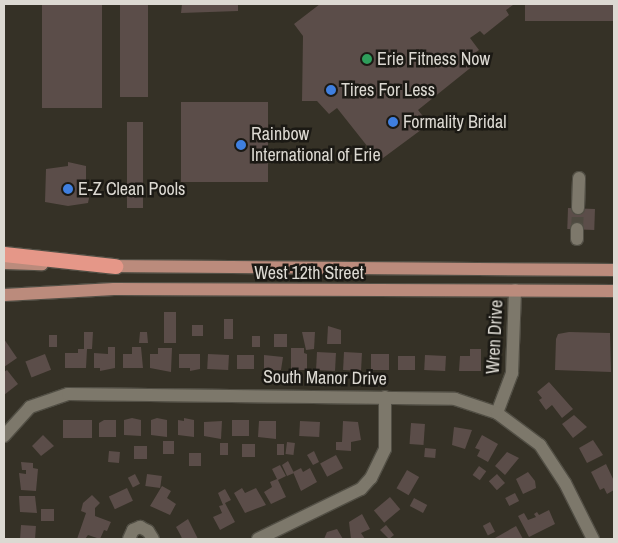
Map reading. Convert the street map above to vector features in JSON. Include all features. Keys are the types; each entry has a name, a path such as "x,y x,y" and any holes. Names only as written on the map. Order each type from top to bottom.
{"highway":[{"path":"4,254 115,266"}],"main road":[{"name":"West 12th Street","path":"4,263 115,266 614,270"},
{"name":"West 12th Street","path":"4,295 114,289 614,291"}],"street":[{"path":"578,178 578,208"},
{"name":"Wren Drive","path":"497,413 512,373 515,290"},
{"name":"South Manor Drive","path":"4,436 30,407 68,394 443,397 497,413 528,434 549,456 590,538"},
{"path":"258,539 360,488 371,478 385,449 386,396"},
{"path":"129,539 133,530 140,527 148,531 153,539"}],"building":[{"path":"42,4 102,4 102,108 42,108"},
{"path":"120,4 148,4 148,97 120,97"},
{"path":"182,4 238,4 238,11 181,13"},
{"path":"320,4 513,5 506,10 509,15 484,35 480,31 470,38 479,50 473,54 479,61 418,110 429,124 379,161 337,108 329,114 317,101 302,101 303,36 294,24"},
{"path":"525,4 614,4 614,21 525,21"},
{"path":"181,102 268,102 268,182 181,182"},
{"path":"127,122 143,122 143,208 127,208"},
{"path":"68,162 86,166 86,183 90,193 88,203 68,206 45,202 46,169 68,166"},
{"path":"568,208 595,209 594,230 567,229"},
{"path":"164,312 176,312 176,343 164,343"},
{"path":"224,319 233,319 233,339 224,339"},
{"path":"192,325 203,325 203,336 192,336"},
{"path":"328,326 341,330 341,344 327,344"},
{"path":"84,332 93,332 92,349 87,349 86,368 65,368 65,353 78,353 78,349 84,349"},
{"path":"140,332 147,332 148,343 139,343"},
{"path":"302,332 315,332 314,349 306,350"},
{"path":"569,332 610,333 611,372 555,370 556,339 558,334"},
{"path":"274,334 287,334 287,347 274,347"},
{"path":"49,335 57,335 57,347 49,347"},
{"path":"252,336 260,336 260,347 252,347"},
{"path":"4,339 17,358 4,367"},
{"path":"108,347 115,347 115,368 100,371 100,368 94,368 94,353 108,354"},
{"path":"132,347 141,347 143,368 123,368 123,354 132,354"},
{"path":"158,348 172,348 171,372 150,368 150,354 158,354"},
{"path":"291,348 304,348 304,353 307,354 307,370 291,370"},
{"path":"470,349 481,349 481,371 459,371 460,356 470,356"},
{"path":"317,352 336,353 335,371 316,370"},
{"path":"344,352 362,353 361,371 343,370"},
{"path":"45,354 51,370 31,377 25,362"},
{"path":"179,354 200,354 200,369 190,371 190,368 179,368"},
{"path":"208,354 229,355 228,370 207,369"},
{"path":"371,354 389,354 389,370 371,370"},
{"path":"237,355 254,355 254,369 237,369"},
{"path":"264,355 283,357 281,370 264,370"},
{"path":"425,355 446,356 445,371 424,370"},
{"path":"398,356 415,356 415,370 398,370"},
{"path":"7,370 18,384 4,395 4,372"},
{"path":"549,382 573,409 562,418 552,405 546,410 539,400 542,398 537,392"},
{"path":"574,415 587,427 573,438 562,424"},
{"path":"132,418 141,420 141,436 124,435 124,420"},
{"path":"157,418 167,420 167,437 151,435 151,420"},
{"path":"184,418 194,420 194,437 178,435 178,420 184,421"},
{"path":"63,420 92,420 92,438 63,438"},
{"path":"104,420 116,420 116,437 99,437 99,423"},
{"path":"232,420 249,420 249,436 232,436"},
{"path":"222,421 221,439 204,436 204,422"},
{"path":"259,421 276,421 276,439 258,437"},
{"path":"300,421 320,422 319,437 299,436"},
{"path":"343,421 358,422 361,440 351,442 351,451 336,450 336,442 342,442"},
{"path":"411,423 425,424 424,445 410,444"},
{"path":"454,427 472,430 465,449 452,445"},
{"path":"43,435 54,446 41,456 32,446"},
{"path":"482,435 498,444 488,462 477,456 480,450 475,448"},
{"path":"593,440 603,455 587,463 579,448"},
{"path":"163,441 174,441 174,454 163,454"},
{"path":"287,442 295,443 293,455 286,454"},
{"path":"220,443 228,443 228,455 220,455"},
{"path":"242,444 255,444 255,457 242,457"},
{"path":"277,444 284,444 284,455 277,455"},
{"path":"134,446 147,446 147,459 134,459"},
{"path":"425,448 436,449 435,458 424,457"},
{"path":"109,451 120,452 119,463 108,462"},
{"path":"314,451 319,462 313,465 307,455"},
{"path":"507,452 519,458 505,475 495,466"},
{"path":"189,453 201,453 201,466 189,466"},
{"path":"336,455 343,468 327,477 320,463"},
{"path":"288,461 294,473 287,476 282,465"},
{"path":"21,462 33,463 33,468 38,469 36,491 21,490 19,473 26,474 26,470 22,470"},
{"path":"606,464 614,481 614,490 607,494 604,488 600,490 591,472"},
{"path":"280,465 286,476 278,480 286,497 271,504 264,492 272,487 270,482 277,479 272,469"},
{"path":"479,466 486,471 480,480 473,475"},
{"path":"301,468 303,472 310,468 317,482 301,491 293,472"},
{"path":"407,470 419,477 409,495 396,488"},
{"path":"528,472 535,481 536,488 523,494 516,479"},
{"path":"135,474 140,484 133,487 128,478"},
{"path":"147,474 162,476 160,488 145,486"},
{"path":"497,474 505,483 497,490 489,481"},
{"path":"162,486 171,491 167,498 176,504 170,515 150,506"},
{"path":"127,488 133,501 115,509 109,496"},
{"path":"242,488 245,493 256,488 266,505 245,513 234,493"},
{"path":"225,489 231,500 225,503 235,522 220,530 213,517 222,513 219,506 223,505 218,493"},
{"path":"515,493 519,501 509,506 505,498"},
{"path":"92,495 100,503 95,508 95,516 111,522 107,531 104,530 100,539 88,535 85,539 77,539 86,513 81,511 83,503"},
{"path":"19,496 35,496 37,513 20,512"},
{"path":"390,497 400,509 384,523 374,510"},
{"path":"414,498 427,505 423,513 410,506"},
{"path":"41,509 54,509 54,521 41,521"},
{"path":"549,510 555,524 529,537 518,516 524,513 528,520 536,517 534,514 537,512 539,515"},
{"path":"362,514 370,529 361,533 365,539 351,539 349,522"},
{"path":"188,519 198,539 182,539 176,527"},
{"path":"490,522 495,532 488,535 483,526"},
{"path":"21,525 36,526 35,539 20,539"},
{"path":"386,525 394,535 389,539 380,530"},
{"path":"516,526 523,539 495,538"},
{"path":"337,529 343,539 324,539 327,532"}],"tunnel":[{"path":"577,229 578,208"}],"place":[{"name":"Erie Fitness Now","path":"367,59"},
{"name":"Tires For Less","path":"331,90"},
{"name":"Formality Bridal","path":"393,122"},
{"name":"Rainbow International of Erie","path":"241,145"},
{"name":"E-Z Clean Pools","path":"68,189"}]}
